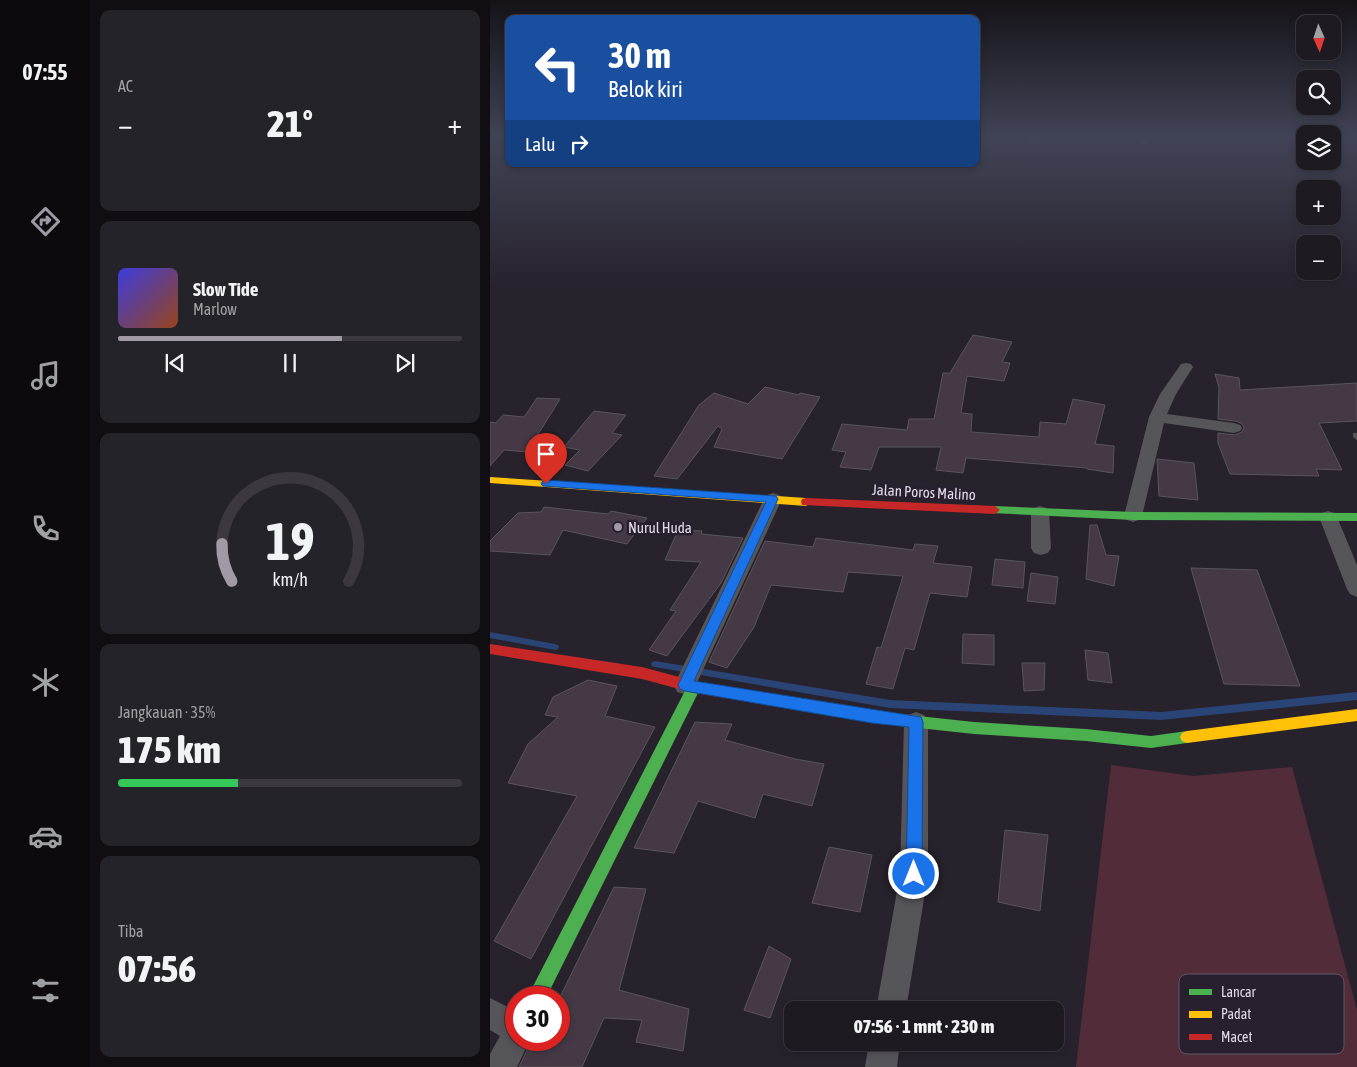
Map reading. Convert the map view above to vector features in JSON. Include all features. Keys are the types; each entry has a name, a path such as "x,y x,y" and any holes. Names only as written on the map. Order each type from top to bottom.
{"street":[{"path":"1133,516 1156,417 1168,394 1186,367"},
{"path":"1156,417 1234,428"},
{"name":"Jalan Poros Malino","path":"490,480 773,499 1040,512 1133,516 1357,518"},
{"path":"542,986 690,686 773,499"},
{"path":"1040,512 1041,548"},
{"path":"1328,517 1357,589"},
{"path":"490,649 642,673 690,686 872,717 974,728 1086,735 1151,742 1357,715"},
{"path":"892,1001 914,874 916,722"},
{"path":"490,1013 505,1022"},
{"path":"500,1067 509,1051"},
{"path":"881,1067 884,1051"}],"shaded area":[{"path":"1111,765 1193,776 1292,767 1357,1010 1357,1067 1076,1067"}],"building":[{"path":"973,335 1012,342 1002,362 1010,363 1004,381 967,376 961,413 972,414 971,432 1039,437 1040,422 1066,424 1073,399 1105,405 1095,444 1114,446 1113,473 1087,468 966,458 963,473 936,470 941,447 879,447 871,470 840,467 846,452 832,450 842,424 907,430 909,419 934,419 943,373 950,373"},
{"path":"1215,374 1239,378 1240,390 1357,383 1357,421 1319,423 1342,470 1316,469 1319,476 1230,474 1218,443 1218,433 1235,435 1242,432 1244,427 1241,423 1235,421 1218,419 1219,387"},
{"path":"765,387 799,395 800,393 820,397 782,459 714,447 722,429 718,426 677,479 654,476 699,405 714,393 748,404"},
{"path":"537,398 560,399 527,452 504,450 490,466 490,422 496,423 503,415 524,417"},
{"path":"594,411 626,415 612,433 622,435 588,471 565,465 580,450 564,447"},
{"path":"1157,459 1194,463 1198,500 1159,496"},
{"path":"544,507 608,514 611,511 647,518 627,544 563,530 550,555 490,551 490,541 518,513 541,512"},
{"path":"1090,525 1097,525 1106,555 1119,556 1114,586 1086,579"},
{"path":"678,530 702,531 701,534 743,538 721,583 667,656 649,650 676,611 670,610 701,562 665,560"},
{"path":"816,538 913,550 915,544 938,546 933,563 972,567 967,597 930,593 914,650 905,648 893,689 866,684 877,647 881,648 903,576 848,572 843,592 771,585 754,627 727,668 709,662 765,541 813,547"},
{"path":"995,559 1025,562 1023,588 992,585"},
{"path":"1191,568 1257,570 1300,686 1224,684"},
{"path":"1031,573 1058,577 1055,604 1027,601"},
{"path":"963,634 994,635 994,665 962,663"},
{"path":"1085,650 1108,653 1112,683 1088,680"},
{"path":"1022,663 1045,663 1044,690 1024,691"},
{"path":"588,680 617,686 605,716 655,727 531,959 494,941 577,796 508,783 528,744 558,717 545,715 553,697"},
{"path":"695,722 732,724 725,740 795,759 824,764 812,806 763,794 755,818 698,801 674,853 634,848"},
{"path":"1005,830 1048,835 1040,911 998,902"},
{"path":"829,847 872,855 860,912 812,903"},
{"path":"614,887 646,889 619,990 689,1009 683,1051 636,1042 642,1020 604,1018 582,1067 519,1067 527,1051 570,1051 570,986 565,986"},
{"path":"769,946 791,959 770,1018 744,1010"}],"waterway":[{"path":"490,635 555,647"},
{"path":"655,664 890,704 1161,716 1357,696"}],"traffic: fast":[{"path":"995,510 1133,516 1357,517"},
{"path":"542,986 694,687"},
{"path":"749,696 872,717 974,728 1086,735 1151,742 1187,737"}],"traffic: slow":[{"path":"490,480 806,502"},
{"path":"1187,737 1357,715"}],"traffic: jam":[{"path":"806,502 995,510"},
{"path":"490,649 642,673 694,687 749,696"}],"place":[{"name":"Nurul Huda","path":"618,527"}],"route":[{"path":"546,484 773,499 685,685 872,717 916,722 914,874"}]}
